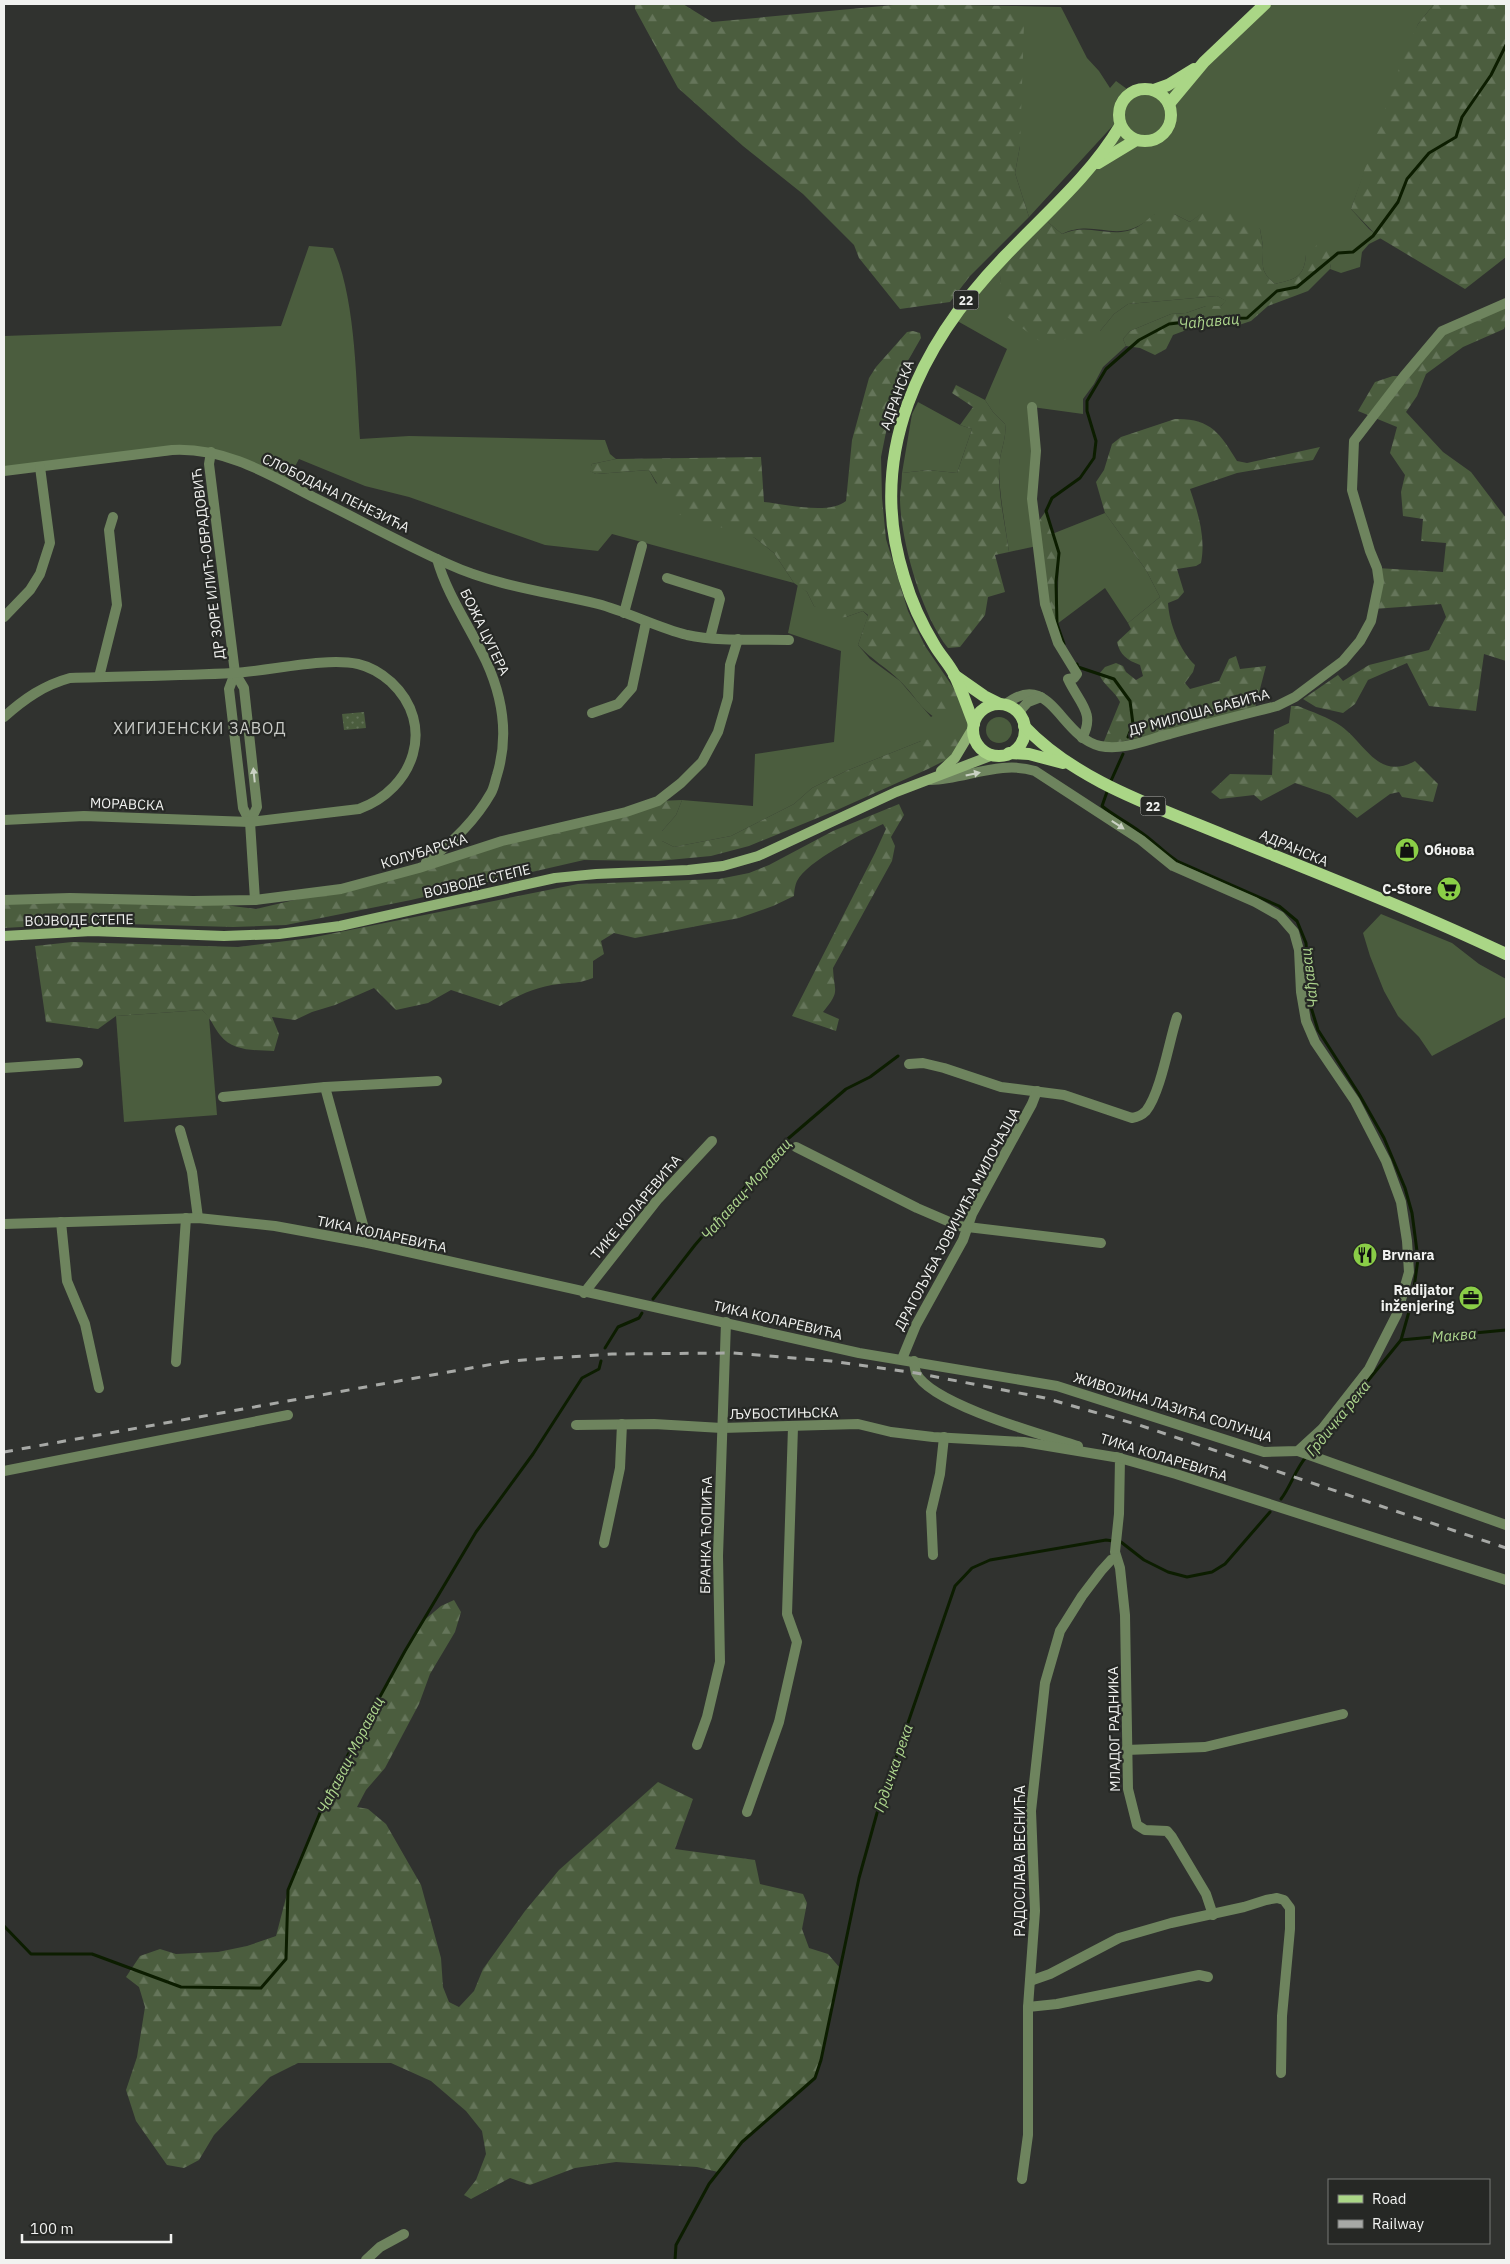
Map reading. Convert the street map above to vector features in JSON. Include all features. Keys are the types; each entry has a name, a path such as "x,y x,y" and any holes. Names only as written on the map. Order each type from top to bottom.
{"main road":[{"path":"1154,90 1164,97 1169,104 1204,62 1265,4"},
{"path":"1136,140 1128,136 1120,126 1118,114 1120,105 1125,97 1140,89 1154,90 1174,81 1204,62"},
{"name":"22","path":"1136,140 1149,141 1161,136 1167,129 1171,118 1169,104"},
{"name":"АДРАНСКА","path":"973,726 954,674 920,619 909,593 897,551 891,498 892,471 898,436 928,356 952,318 1004,256 1053,209 1086,172 1120,126"},
{"name":"АДРАНСКА","path":"1086,172 1136,140"},
{"name":"АДРАНСКА","path":"954,674 984,696 1003,704"},
{"path":"973,726 983,709 991,705 1003,704"},
{"name":"22","path":"1003,704 1018,713 1024,726"},
{"name":"22","path":"973,726 976,743 984,750 993,755 1009,753"},
{"path":"1009,753 1020,744 1024,736 1024,726"},
{"name":"АДРАНСКА","path":"1024,726 1033,736 1073,766 1102,782 1506,954"},
{"name":"АДРАНСКА","path":"1009,753 1041,756 1073,766"}],"street":[{"name":"ДР МИЛОША БАБИЋА","path":"1041,697 1082,738 1102,746 1134,745 1277,706 1295,697 1343,661 1360,641 1371,621 1379,582 1377,568 1352,490 1354,441 1404,376 1442,331 1506,303"},
{"path":"1032,407 1036,451 1032,499 1045,604 1050,624 1058,643 1077,674 1074,678 1068,679 1075,695 1088,714 1088,728 1082,738"},
{"name":"СЛОБОДАНА ПЕНЕЗИЋА","path":"4,471 172,450 211,452 254,467 437,559 468,572 522,589 600,605 688,635 710,638 789,640"},
{"name":"ДР ЗОРЕ ИЛИЋ-ОБРАДОВИЋ","path":"211,452 209,464 234,673 229,689 243,808 250,822 255,900"},
{"path":"4,617 30,590 40,574 50,544 40,467"},
{"path":"98,677 117,605 109,530 113,517"},
{"path":"624,613 642,546"},
{"name":"БОЖА ЦУГЕРА","path":"419,868 448,846 472,820 492,792 500,765 504,725 504,713 487,662 441,576 437,559"},
{"path":"667,578 718,594 720,599 710,638"},
{"path":"592,712 618,704 632,688 646,622"},
{"name":"КОЛУБАРСКА","path":"4,900 70,898 193,901 255,900 340,889 419,868 502,841 626,812 658,801 681,783 702,762 718,732 728,698 730,665 738,639"},
{"name":"МОРАВСКА","path":"4,717 20,702 52,683 70,678 234,673 335,662 358,664 371,668 383,675 400,691 412,715 416,736 412,758 404,776 396,787 374,804 359,809 250,822 84,816 4,820"},
{"name":"ДР ЗОРЕ ИЛИЋ-ОБРАДОВИЋ","path":"234,673 244,688 256,797 257,807 250,822"},
{"path":"1003,704 1027,693 1036,694 1041,697"},
{"path":"1018,713 1028,702 1041,697"},
{"name":"ВОЈВОДЕ СТЕПЕ","path":"938,774 955,758 973,726"},
{"name":"ВОЈВОДЕ СТЕПЕ","path":"4,936 92,931 224,936 278,934 349,924 556,878 714,867 758,856 938,774 993,755"},
{"path":"925,780 946,779 1010,767 1035,771 1141,840 1174,866 1255,902 1280,916 1294,932 1299,950 1301,992 1306,1021 1315,1042 1355,1101 1386,1161 1401,1202 1409,1272 1397,1314 1369,1370 1322,1429 1300,1452 1506,1525"},
{"name":"ДРАГОЉУБА ЈОВИЧИЋА МИЛОЧАЈЦА","path":"909,1064 923,1063 944,1068 1001,1087 1064,1095 1132,1118 1141,1115 1148,1107 1156,1088 1177,1016"},
{"path":"4,1068 78,1063"},
{"path":"223,1097 325,1087 437,1081"},
{"path":"325,1087 368,1243"},
{"name":"ДРАГОЉУБА ЈОВИЧИЋА МИЛОЧАЈЦА","path":"902,1359 916,1325 956,1254 972,1214 1032,1104 1037,1091"},
{"path":"180,1130 192,1172 198,1218"},
{"name":"ТИКЕ КОЛАРЕВИЋА","path":"584,1293 658,1199 712,1142"},
{"path":"796,1147 917,1208 959,1226 1101,1243"},
{"path":"176,1362 186,1218"},
{"name":"ТИКА КОЛАРЕВИЋА","path":"4,1224 198,1218 275,1226 368,1243 858,1353 914,1361 916,1373 925,1384 960,1406 1506,1580"},
{"path":"61,1222 67,1281 85,1324 99,1388"},
{"name":"БРАНКА ЋОПИЋА","path":"697,1745 707,1717 720,1662 718,1556 726,1322"},
{"name":"ЖИВОЈИНА ЛАЗИЋА СОЛУНЦА","path":"914,1361 1057,1386 1264,1452 1300,1452"},
{"path":"4,1471 288,1416"},
{"path":"604,1543 620,1468 622,1424"},
{"name":"ЉУБОСТИЊСКА","path":"576,1426 654,1424 722,1428 858,1424 891,1432 944,1438 1024,1442 1120,1458"},
{"path":"747,1812 779,1722 797,1642 787,1614 792,1427"},
{"path":"933,1555 931,1512 940,1474 944,1438"},
{"name":"МЛАДОГ РАДНИКА","path":"1120,1458 1117,1534 1114,1545 1125,1615 1126,1750 1129,1799 1137,1825 1145,1830 1166,1831 1172,1837 1206,1894 1213,1914"},
{"name":"РАДОСЛАВА ВЕСНИЋА","path":"1022,2179 1028,2136 1028,2007 1035,1911 1031,1811 1044,1683 1060,1630 1100,1571 1111,1560 1116,1558"},
{"path":"1126,1750 1205,1747 1343,1714"},
{"path":"1030,1981 1050,1974 1119,1938 1171,1923 1277,1898 1288,1903 1290,1929 1282,2016 1281,2073"},
{"path":"1028,2007 1057,2004 1199,1975 1208,1977"},
{"path":"366,2260 380,2247 404,2234"}],"green space":[{"path":"635,4 683,4 712,22 904,4 1012,6 1023,14 1024,23 1020,146 1015,173 1029,217 970,276 950,302 900,309 859,258 854,245 803,194 743,146 678,88 635,9"},
{"path":"1265,4 1434,4 1418,24 1351,209 1369,229 1381,238 1369,244 1362,252 1360,267 1341,273 1330,269 1331,264 1306,255 1301,273 1293,279 1275,284 1267,276 1263,268 1263,247 1260,229 1204,212 1190,222 1174,214 1155,214 1130,230 1108,231 1087,229 1062,234 1043,218 1122,130 1134,139 1145,141 1155,139 1164,133 1169,124 1171,113 1167,102 1157,91 1188,73"},
{"path":"1434,4 1506,4 1506,257 1465,289 1378,237 1351,209 1406,48 1418,24"},
{"path":"1012,6 1061,7 1087,58 1099,71 1110,88 1116,81 1131,92 1120,105 1118,120 1029,217 1015,173 1020,146"},
{"path":"1148,94 1156,97 1162,103 1165,115 1162,127 1156,133 1140,136 1132,133 1126,127 1123,111 1126,103 1132,97"},
{"path":"1171,207 1174,214 1190,222 1203,212 1218,210 1241,217 1260,229 1263,247 1263,268 1267,276 1275,284 1293,279 1301,273 1306,255 1318,244 1329,242 1334,248 1330,269 1308,291 1268,306 1251,321 1236,326 1218,323 1200,325 1173,335 1166,349 1155,355 1140,348 1126,346 1123,339 1130,331 1171,314 1186,313 1206,306 1221,306 1226,301 1217,296 1128,304 1114,314 1100,331 1083,337 1041,342 1007,317 1000,282 1001,269 1043,218 1062,234 1079,230 1119,232 1134,228 1153,215"},
{"path":"309,246 333,248 341,268 354,341 360,439 409,436 605,440 610,454 616,459 592,464 590,471 596,474 649,470 656,483 755,538 774,553 794,583 612,534 598,551 545,545 409,497 365,486 299,459 285,485 224,459 186,453 4,475 4,336 281,326"},
{"path":"1002,269 1000,282 1100,331 1114,314 1128,304 1217,296 1227,301 1221,306 1206,306 1186,313 1171,314 1130,331 1123,339 1126,346 1103,367 1083,399 1083,414 1032,407 1037,546 1009,552 999,477 1005,424 993,412 985,400 1007,349 952,318 990,272"},
{"path":"1496,306 1506,309 1504,329 1463,347 1426,374 1417,396 1406,412 1443,452 1471,472 1506,518 1506,661 1484,654 1476,711 1429,706 1407,663 1368,680 1355,704 1343,713 1316,707 1303,699 1338,675 1343,681 1369,665 1429,650 1446,617 1441,604 1374,609 1377,568 1443,572 1446,543 1421,541 1423,519 1403,516 1401,492 1405,475 1390,453 1397,427 1358,411 1375,382 1393,376 1404,376 1442,331"},
{"path":"907,332 920,333 921,338 906,364 889,417 881,457 882,498 886,539 908,611 925,646 959,696 959,708 942,721 929,713 900,681 858,645 868,615 863,611 846,617 835,618 814,606 807,592 794,583 774,553 755,538 675,513 649,470 596,474 589,471 592,464 616,459 761,457 764,502 818,508 838,505 846,501 852,440 869,378 876,367"},
{"path":"956,385 985,400 993,412 1005,424 999,477 1009,552 995,555 1005,592 988,597 985,615 960,647 948,648 930,617 915,578 904,536 900,497 902,473 928,470 957,473 972,429 960,425 973,407 952,393"},
{"path":"918,402 960,425 972,429 957,473 928,470 902,473 912,414"},
{"path":"1175,419 1187,419 1206,424 1225,442 1237,461 1247,463 1320,447 1313,460 1237,473 1190,489 1202,534 1201,563 1196,566 1177,569 1184,592 1178,599 1168,603 1176,636 1180,645 1195,665 1193,672 1185,683 1190,689 1219,681 1229,659 1236,656 1240,669 1266,666 1254,712 1102,746 1120,702 1099,674 1105,667 1116,663 1123,666 1126,672 1136,680 1143,676 1140,665 1125,656 1117,642 1131,629 1128,623 1160,597 1146,570 1105,513 1096,482 1104,470 1112,444 1121,437"},
{"path":"1046,511 1059,553 1056,582 1057,624 1050,624 1035,526"},
{"path":"1105,513 1146,570 1160,597 1128,623 1105,588 1057,624 1059,553 1052,534"},
{"path":"798,584 807,592 814,606 846,617 863,611 868,616 858,645 870,659 900,681 931,717 959,696 970,724 956,751 921,741 846,771 812,788 794,804 731,836 674,847 662,841 662,831 676,815 682,800 753,806 755,754 834,742 841,651 788,633"},
{"path":"1291,706 1298,706 1341,726 1374,758 1382,763 1391,766 1402,766 1415,761 1438,784 1433,802 1402,797 1399,792 1390,794 1357,818 1330,795 1295,783 1261,801 1254,795 1220,799 1211,792 1230,774 1272,775 1274,730 1289,723"},
{"path":"364,712 366,728 344,730 342,714"},
{"path":"999,717 1008,721 1012,730 1008,739 999,743 990,739 986,730 990,721"},
{"path":"954,734 959,743 950,758 837,810 749,846 711,856 658,861 584,860 411,900 286,925 233,927 90,923 4,928 4,900 193,901 256,909 341,889 658,801 682,800 676,815 662,831 662,841 674,847 731,836 794,804 812,788 846,771 921,741"},
{"path":"899,804 904,815 891,837 895,846 892,861 833,968 835,991 823,1012 839,1019 836,1031 792,1016 875,853 886,829 883,824 836,849 812,865 797,881 794,896 773,906 739,918 635,938 614,933 601,941 604,954 593,961 593,978 535,989 500,1006 451,990 428,1003 396,1010 374,988 295,1020 272,1017 279,1034 274,1051 252,1050 231,1045 220,1035 202,1010 116,1016 98,1029 46,1022 35,946 72,942 238,947 310,938 578,884 719,879 749,873 769,865 833,831"},
{"path":"1381,914 1452,943 1479,964 1506,979 1506,1017 1432,1056 1419,1037 1398,1016 1384,991 1370,956 1363,933"},
{"path":"202,1010 209,1017 217,1115 124,1122 116,1016"},
{"path":"454,1600 461,1612 455,1632 430,1674 419,1704 385,1768 366,1790 357,1807 368,1809 386,1824 421,1885 441,1958 443,1987 449,2002 459,2007 474,1991 483,1969 525,1911 559,1870 658,1782 693,1799 675,1849 755,1860 760,1884 803,1894 807,1903 802,1929 809,1948 828,1954 840,1968 821,2060 815,2078 742,2142 718,2172 697,2167 616,2162 575,2168 530,2185 510,2178 471,2199 464,2195 476,2180 486,2154 482,2131 466,2111 431,2081 391,2063 298,2063 270,2077 214,2135 199,2160 184,2168 167,2165 136,2121 126,2090 137,2057 145,2007 139,1987 126,1977 140,1956 160,1949 176,1954 218,1952 247,1946 276,1936 288,1890 332,1784 422,1622 441,1606"}],"waterway":[{"name":"Чађавац","path":"1064,644 1057,624 1056,582 1059,553 1046,511 1052,498 1080,478 1094,458 1096,441 1087,411 1087,401 1106,369 1139,340 1169,324 1212,319 1247,318 1277,291 1297,287 1338,253 1353,252 1373,236 1398,202 1407,179 1429,153 1456,137 1462,117 1491,75 1506,45"},
{"name":"Чађавац","path":"1077,664 1078,667 1114,679 1130,701 1133,724 1128,737"},
{"name":"Чађавац","path":"1110,783 1123,754"},
{"name":"Чађавац","path":"1108,789 1102,806 1177,861 1279,906 1297,921 1306,943 1310,1004 1318,1030 1359,1094 1384,1138 1405,1188 1412,1213 1418,1259 1413,1295"},
{"name":"Чађавац-Моравац","path":"653,1299 695,1245 783,1143 846,1089 870,1077 898,1056"},
{"name":"Грдичка река","path":"1310,1452 1401,1340 1410,1308"},
{"name":"Чађавац-Моравац","path":"605,1348 618,1327 639,1318 642,1313"},
{"name":"Маква","path":"1401,1340 1506,1330"},
{"name":"Чађавац-Моравац","path":"4,1926 31,1954 92,1954 181,1987 261,1988 286,1959 288,1890 332,1784 405,1651 476,1532 533,1454 582,1378 599,1369 601,1361"},
{"name":"Грдичка река","path":"1281,1499 1306,1457"},
{"name":"Грдичка река","path":"675,2260 676,2245 709,2184 742,2142 815,2078 821,2060 859,1878 877,1813 955,1586 972,1568 990,1560 1106,1540 1121,1542 1144,1560 1168,1572 1187,1577 1212,1572 1225,1564 1270,1512"}],"railway":[{"path":"4,1452 510,1361 612,1354 733,1353 831,1361 916,1373 1045,1398 1139,1425 1506,1548"}],"place":[{"name":"Обнова","path":"1407,850"},
{"name":"C-Store","path":"1449,889"},
{"name":"Brvnara","path":"1365,1255"},
{"name":"Radijator inženjering","path":"1471,1298"}],"district":[{"name":"ХИГИЈЕНСКИ ЗАВОД","path":"200,728"}]}
